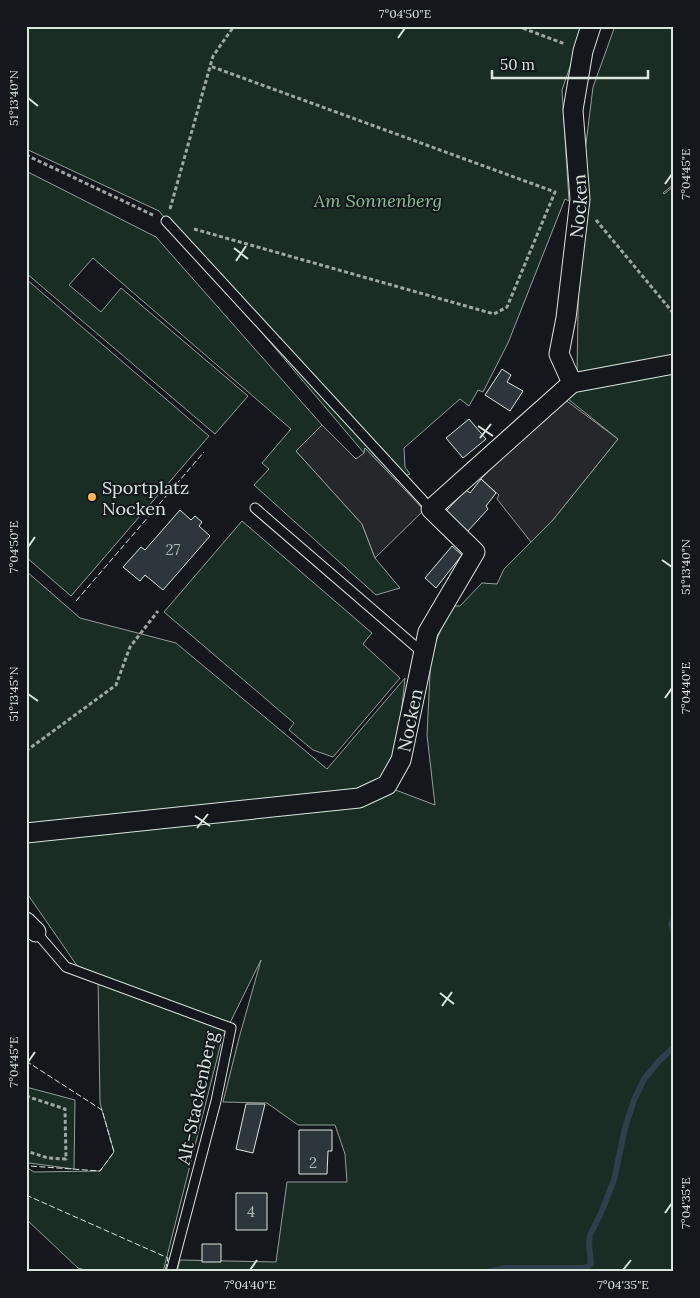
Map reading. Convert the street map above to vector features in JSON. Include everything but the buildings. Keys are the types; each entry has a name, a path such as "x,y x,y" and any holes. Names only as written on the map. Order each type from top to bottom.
{"street":[{"name":"Nocken","path":"572,383 559,354 566,318 580,199 573,110 583,51 592,26"},
{"path":"431,509 572,383 674,364"},
{"name":"Nocken","path":"26,833 359,798 387,785 401,760 428,632 475,552 431,509"}],"lane":[{"path":"166,221 431,509"},
{"path":"255,508 423,654"},
{"name":"Alt-Stackenberg","path":"31,927 66,967 231,1028 216,1101 171,1272"}],"path":[{"path":"166,221 213,56 234,26"},
{"path":"517,26 583,51"},
{"path":"26,155 166,221 494,314 507,306 556,192 210,66"},
{"path":"580,199 674,314"},
{"path":"26,751 116,685 130,647 158,611"},
{"path":"26,1096 66,1109 66,1159 48,1158 26,1151"}],"green space":[{"name":"Am Sonnenberg","path":"26,26 584,26 562,90 569,201 565,199 508,343 483,392 478,390 469,406 460,399 404,448 405,467 410,474 395,480 365,448 364,453 159,211 26,149"},
{"path":"615,26 674,26 674,184 663,193 674,186 674,358 577,374 580,192 593,87"},
{"path":"26,171 156,237 322,425 296,451 362,524 375,558 400,588 376,595 254,485 269,469 262,463 291,429 93,258 69,285 101,312 121,288 248,396 215,434 26,273"},
{"name":"Sportplatz Nocken","path":"26,279 209,436 71,596 26,557"},
{"path":"674,367 674,1272 177,1272 180,1260 276,1262 287,1182 347,1182 345,1154 335,1125 298,1125 267,1103 223,1102 261,960 222,1039 163,1272 93,1272 78,1268 26,1219 26,1167 34,1172 100,1171 114,1152 100,1103 98,978 78,967 26,892 26,571 80,618 176,643 327,769 405,678 393,789 435,805 427,735 431,653 451,606 460,606 482,583 497,584 504,569 552,521 618,439 563,395"},
{"path":"242,521 372,633 363,644 400,678 333,757 313,750 289,730 294,723 164,612"},
{"path":"26,1087 75,1100 74,1169 26,1162"}],"shaded area":[{"path":"560,396 618,439 552,521 531,542 497,499 499,495 481,479"},
{"path":"322,425 356,459 364,453 365,448 424,510 375,558 362,524 296,451"}],"waterway":[{"path":"674,919 671,924 674,934"},
{"path":"486,1272 505,1268 583,1268 591,1264 590,1235 614,1180 625,1128 634,1100 644,1079 674,1047"}],"fence":[{"path":"76,601 204,452"},
{"path":"26,1061 102,1110 114,1152 100,1171 30,1166 26,1163"},
{"path":"26,1195 168,1258 165,1272"}],"place":[{"name":"Sportplatz Nocken","path":"92,497"}]}
